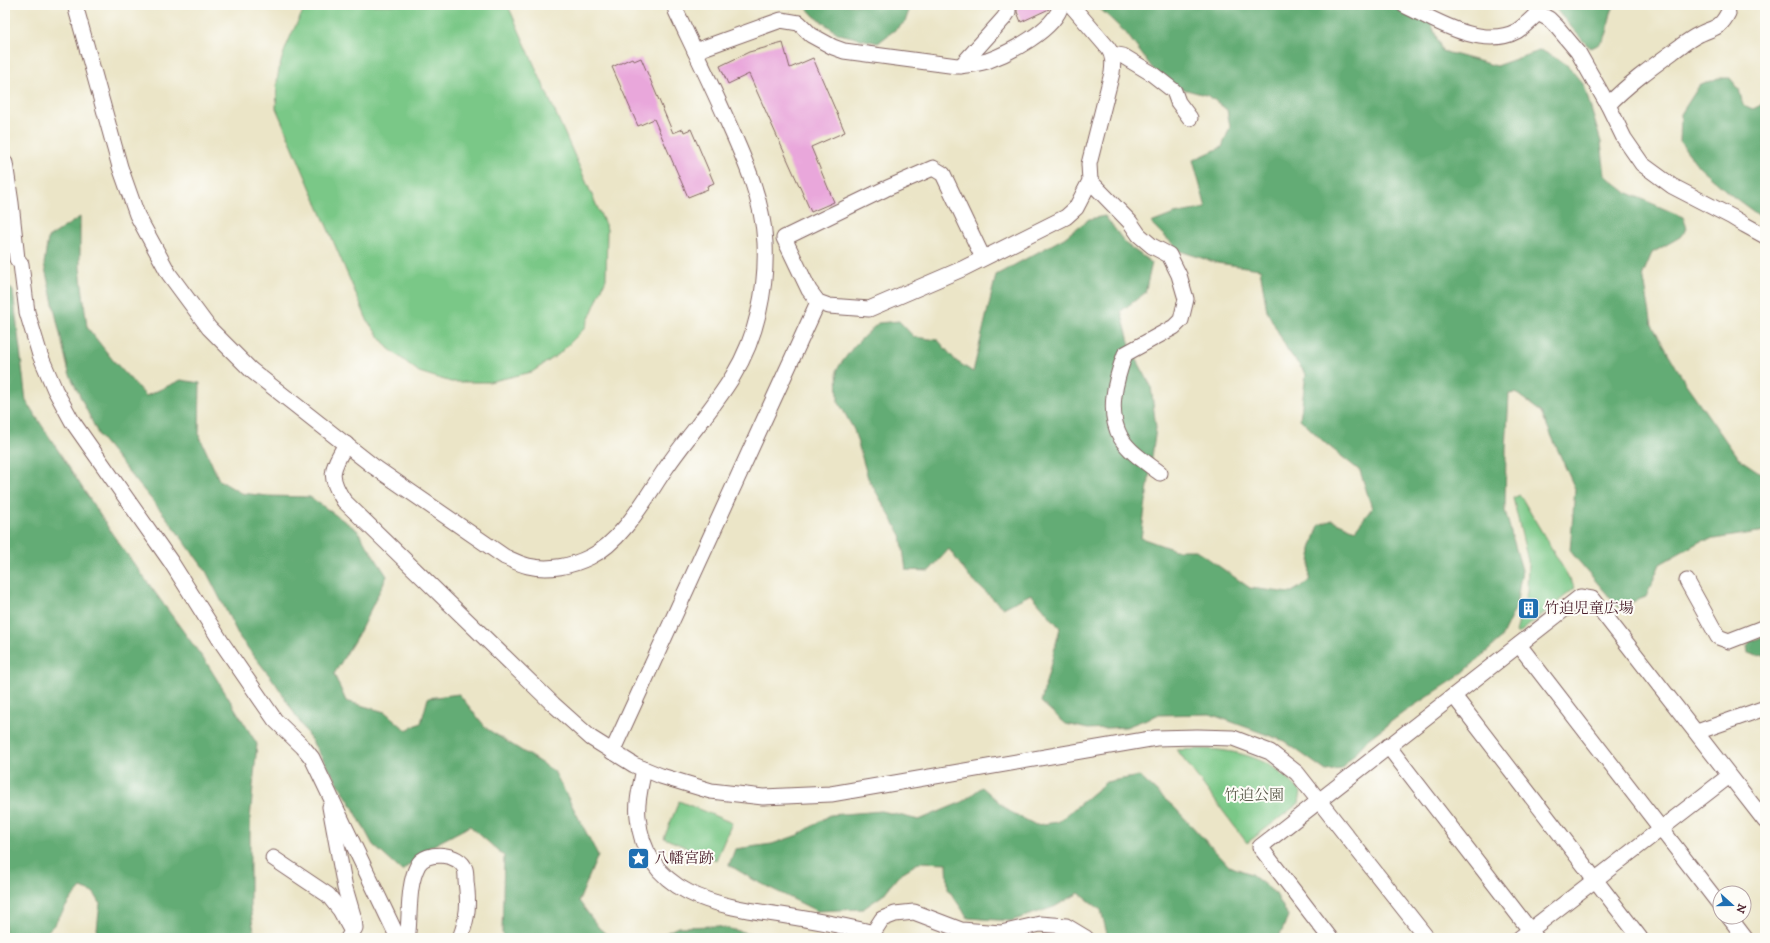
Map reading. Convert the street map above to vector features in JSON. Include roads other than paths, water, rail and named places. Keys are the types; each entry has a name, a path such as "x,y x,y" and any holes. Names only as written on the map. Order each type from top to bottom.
{"street":[{"path":"75,5 120,167 137,215 169,274 209,328 251,370 373,466 505,557 528,566 547,568 566,566 591,557 611,544 632,518 668,465 702,421 734,375 748,344 761,307 766,276 765,241 758,197 746,162 674,5"},
{"path":"962,66 1004,18 1008,12 1008,5"},
{"path":"695,51 781,20 798,23 811,34 832,47 844,52 962,66 986,61 1020,45 1036,35 1056,17 1061,5"},
{"path":"784,238 809,290 818,302 829,306 869,310 1066,218 1076,208 1090,181 1089,164 1112,73 1113,63 1112,54 1071,5"},
{"path":"1404,5 1472,35 1488,37 1516,32 1536,9 1549,19 1574,47 1608,105 1624,138 1642,164 1672,186 1765,236"},
{"path":"1608,105 1618,94 1675,50 1699,34 1716,28 1723,23 1728,13"},
{"path":"1112,54 1123,56 1151,73 1174,91 1178,102 1190,118"},
{"path":"5,163 11,203 11,261 21,264 27,312 40,355 55,390 72,421 171,562 222,643 275,720 303,747 312,758 398,938"},
{"path":"765,241 784,238 933,168 943,174 982,258"},
{"path":"1090,181 1130,222 1139,235 1152,246 1169,255 1179,275 1186,299 1181,320 1174,327 1126,354 1115,388 1115,420 1121,438 1140,458 1160,473"},
{"path":"612,752 818,302"},
{"path":"346,444 333,467 334,485 344,501 553,704 591,738 612,752 644,769 711,792 763,797 831,794 1156,738 1233,738 1270,752 1297,773 1427,938"},
{"path":"1687,581 1718,637 1729,641 1765,627"},
{"path":"1330,938 1260,847 1580,597 1592,599 1765,821"},
{"path":"1519,645 1712,895"},
{"path":"1454,696 1640,938"},
{"path":"1697,732 1765,708"},
{"path":"1388,746 1528,935 1595,880 1729,776"},
{"path":"644,769 638,808 640,835 647,852 657,868 676,886 704,900 763,913 847,926 874,935 882,919 895,914 914,912 961,930 1001,933 1040,924 1066,926 1086,938"},
{"path":"329,792 333,825 354,919 351,935"},
{"path":"406,938 408,932 413,878 418,864 428,857 438,854 452,858 460,863 465,869 468,907 467,919 460,938"},
{"path":"273,858 328,895 340,910 351,935"},
{"path":"1735,925 1745,938"}],"place":[{"name":"竹迫児童広場","path":"1528,608"},
{"name":"八幡宮跡","path":"638,858"}],"park label":[{"name":"竹迫公園","path":"1254,795"}]}
